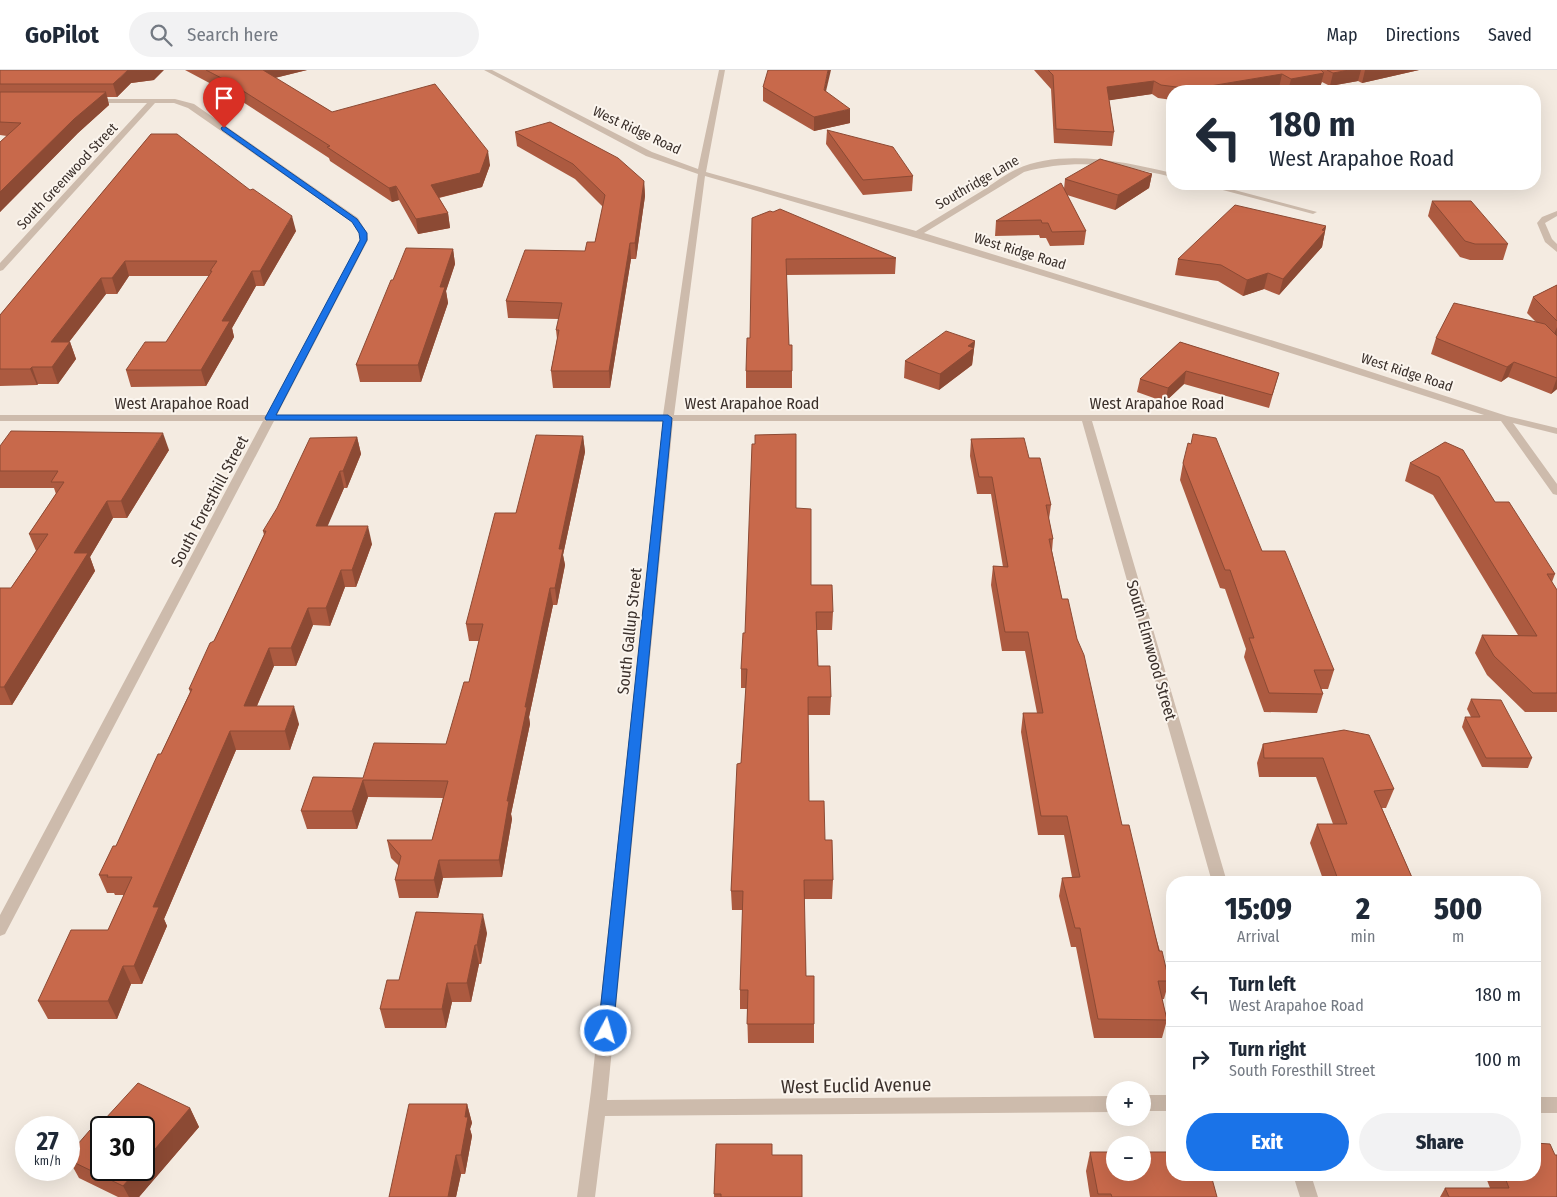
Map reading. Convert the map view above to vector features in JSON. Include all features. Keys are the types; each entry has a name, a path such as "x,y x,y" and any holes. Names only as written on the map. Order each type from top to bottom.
{"street":[{"name":"West Ridge Road","path":"487,70 649,154 702,173 917,234 1316,357 1504,418 1557,431"},
{"name":"South Gallup Street","path":"586,1197 598,1108 668,418 702,173 722,70"},
{"name":"South Foresthill Street","path":"0,930 364,240 363,233 355,220 191,106 182,102 76,101"},
{"name":"South Greenwood Street","path":"0,268 153,101"},
{"name":"Southridge Lane","path":"917,234 1021,170 1033,166 1059,161 1102,161 1166,174"},
{"path":"1227,190 1312,212"},
{"path":"1557,213 1541,223 1548,240 1557,248"},
{"name":"West Arapahoe Road","path":"0,418 1504,418"},
{"name":"South Elmwood Street","path":"1086,418 1217,876"},
{"path":"1504,418 1557,492"},
{"path":"1151,1103 1166,1103"},
{"name":"West Euclid Avenue","path":"598,1108 1106,1104"},
{"path":"1541,1105 1557,1105"},
{"path":"1304,1181 1308,1197"}],"building":[{"path":"0,70 128,70 113,84 0,84"},
{"path":"206,70 263,70 332,112 435,84 488,151 480,173 431,185 448,213 416,219 396,186 389,188 327,147 330,146 229,82"},
{"path":"768,70 828,70 824,90 850,109 814,117 763,87"},
{"path":"1048,70 1321,70 1324,73 1291,79 1282,74 1216,85 1166,86 1154,81 1107,87 1114,132 1056,129 1053,75"},
{"path":"1327,70 1349,70 1333,73"},
{"path":"0,92 106,92 74,119 0,192 0,142 21,123 0,122"},
{"path":"550,122 618,158 644,181 635,243 630,243 609,371 551,371 559,330 556,330 562,303 506,301 525,250 585,251 587,242 595,242 605,195 573,164 515,132"},
{"path":"827,130 893,147 913,176 863,180"},
{"path":"151,134 177,134 250,190 253,189 292,216 260,271 252,271 222,321 230,321 201,370 126,370 145,342 166,342 217,261 125,261 112,278 101,278 51,342 70,342 52,367 0,369 0,315"},
{"path":"1100,159 1152,174 1118,195 1065,179"},
{"path":"1061,183 1086,231 1052,232 1048,223 1042,223 1041,220 996,221"},
{"path":"1432,201 1471,201 1508,244 1475,244 1465,241"},
{"path":"1235,205 1326,226 1322,230 1325,231 1283,279 1268,273 1247,280 1221,265 1178,259"},
{"path":"780,209 896,258 786,259 789,345 792,345 792,371 746,371 747,338 750,338 752,218"},
{"path":"406,248 453,249 440,287 445,287 418,365 356,365 391,280 393,280"},
{"path":"1557,285 1557,321 1533,297"},
{"path":"1454,303 1545,324 1557,336 1557,378 1514,362 1507,367 1436,338"},
{"path":"946,331 975,341 968,346 974,348 940,374 905,361"},
{"path":"1180,342 1279,373 1272,395 1186,371 1168,388 1140,379"},
{"path":"11,431 163,433 121,501 107,501 74,553 88,553 4,687 0,687 0,588 11,588 48,534 29,534 64,482 51,482 58,471 0,471 0,446"},
{"path":"796,434 796,508 811,509 811,585 832,585 833,612 816,612 818,666 830,666 831,697 808,697 809,801 824,801 825,840 832,840 833,880 804,880 806,976 814,976 814,1024 747,1024 748,990 740,990 743,891 731,891 737,764 741,763 747,669 741,669 743,633 745,633 752,444 755,444 755,435"},
{"path":"1193,434 1216,438 1262,551 1285,551 1334,670 1314,670 1323,694 1269,693 1249,638 1254,638 1230,570 1225,570 1183,463 1188,443 1191,444"},
{"path":"536,435 583,436 559,549 563,549 555,588 550,588 525,707 527,707 507,801 509,801 499,860 439,860 434,880 395,880 401,856 387,840 432,840 448,781 363,780 352,811 301,811 313,777 363,778 374,743 446,744 464,682 469,682 483,624 466,624 495,513 516,513"},
{"path":"357,437 343,471 340,471 316,526 368,526 352,570 341,570 326,608 308,608 291,648 269,648 244,706 294,706 285,731 230,731 153,907 159,907 134,966 123,966 108,1001 38,1001 71,930 108,930 132,877 107,877 108,875 99,875 113,846 116,846 158,754 161,754 192,689 189,689 210,643 214,641 266,531 263,531 277,508 310,438"},
{"path":"1024,438 1029,458 1040,458 1051,505 1046,505 1053,539 1049,539 1062,599 1068,599 1077,639 1084,655 1122,825 1129,825 1159,951 1162,951 1166,968 1166,981 1158,981 1166,1020 1098,1019 1080,928 1075,928 1062,878 1080,877 1067,816 1041,816 1023,713 1043,713 1028,632 1005,632 993,566 1008,567 992,477 979,477 971,439"},
{"path":"1445,442 1463,450 1495,502 1509,502 1555,574 1547,574 1557,590 1557,693 1533,693 1494,656 1482,635 1537,636 1439,477 1410,463"},
{"path":"1471,699 1501,700 1532,758 1486,758 1465,717 1480,717"},
{"path":"1344,730 1369,735 1394,789 1374,791 1411,876 1337,876 1317,824 1347,824 1323,758 1264,758 1263,744"},
{"path":"416,912 483,914 467,983 447,983 442,1009 380,1009 387,980 399,980"},
{"path":"138,1083 190,1108 155,1149 155,1116 108,1116"},
{"path":"409,1104 467,1104 465,1117 468,1117 461,1155 456,1155 448,1197 389,1197"},
{"path":"90,1130 90,1170 80,1165 80,1142"},
{"path":"1541,1143 1550,1144 1555,1155 1557,1155 1557,1197 1449,1197 1445,1188 1509,1188 1506,1181 1541,1181"},
{"path":"716,1144 772,1144 772,1155 802,1155 802,1197 721,1197 721,1194 714,1194"},
{"path":"1090,1152 1106,1152 1106,1181 1151,1181 1151,1152 1166,1152 1166,1181 1213,1181 1217,1197 1112,1197 1111,1194 1098,1194"},
{"path":"113,1181 127,1181 123,1186"}],"route":[{"path":"224,128 355,220 363,233 364,240 270,418 668,418 606,1031"}]}
